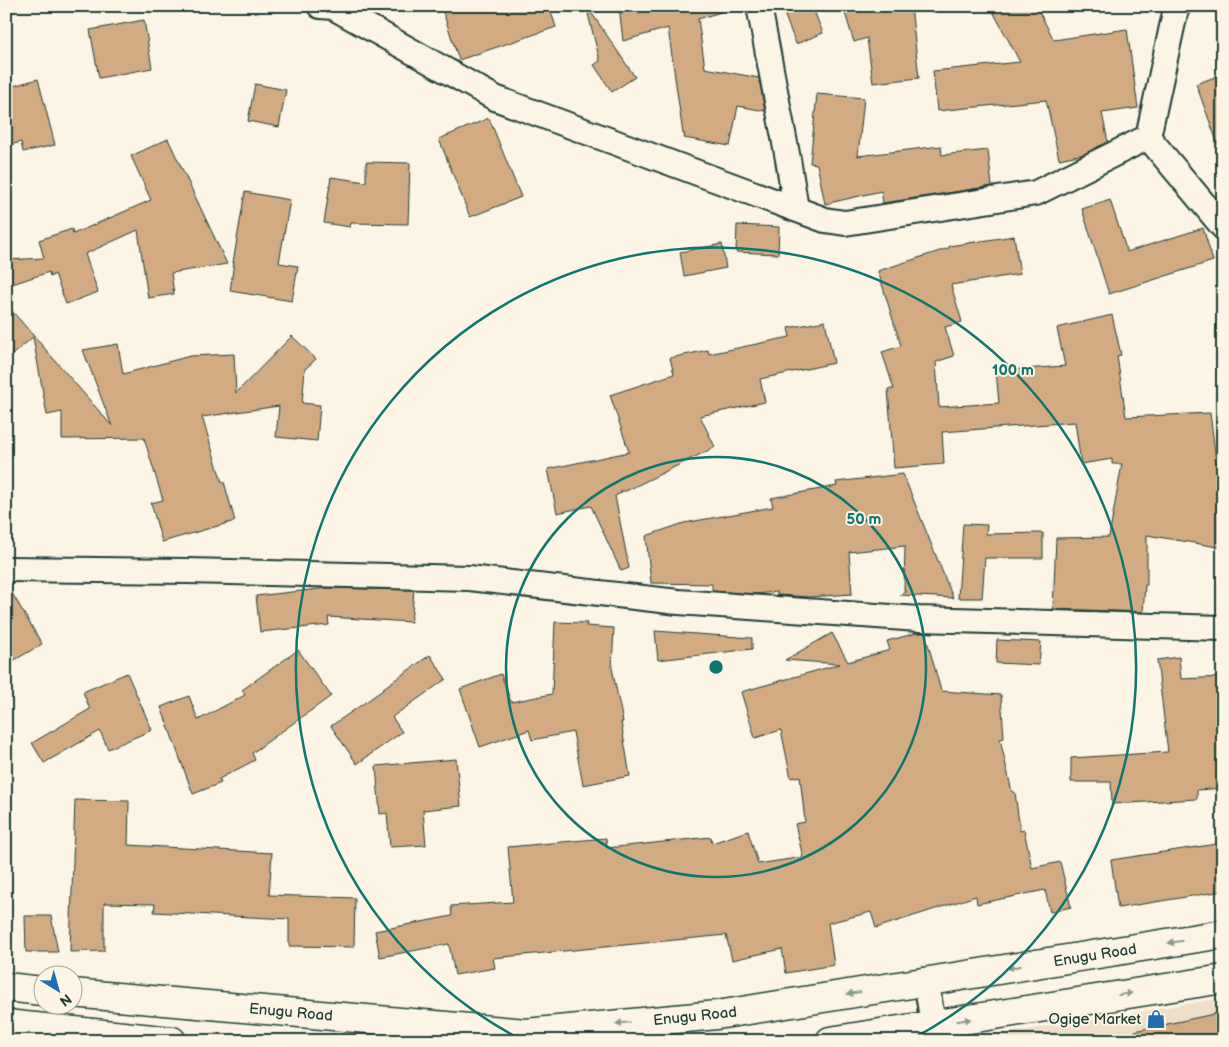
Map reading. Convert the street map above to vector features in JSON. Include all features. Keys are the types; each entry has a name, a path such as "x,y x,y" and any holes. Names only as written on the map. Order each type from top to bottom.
{"main road":[{"name":"Enugu Road","path":"82,995 526,1032 717,1015 1223,934"},
{"path":"830,1041 935,1033 1223,979"},
{"path":"6,987 32,990"},
{"path":"10,1030 172,1041"}],"street":[{"path":"759,6 796,209"},
{"path":"1148,137 1178,6"},
{"path":"330,7 495,98 824,220 845,223 1036,192 1148,137"},
{"path":"1148,137 1223,227"},
{"path":"6,569 187,571 469,578 678,602 900,617 1223,628"},
{"path":"926,981 935,1033"}],"shaded area":[{"name":"Ogige Market","path":"1223,998 1223,1041 957,1041"}],"building":[{"path":"441,6 549,6 556,27 459,60"},
{"path":"619,6 720,6 721,12 698,19 705,68 759,78 765,111 738,106 730,146 684,138 685,134 683,134 668,28 623,41"},
{"path":"781,6 812,6 823,33 796,44"},
{"path":"856,6 911,6 919,78 873,83 867,38 854,42 844,10"},
{"path":"990,6 1036,6 1054,40 1127,29 1138,108 1102,113 1108,142 1084,154 1059,159 1046,100 937,111 933,71 1020,62"},
{"path":"591,12 635,77 612,92 594,65 600,61 588,14"},
{"path":"144,20 152,68 99,78 90,30"},
{"path":"1223,74 1223,150 1220,150 1196,84"},
{"path":"38,79 55,145 23,152 21,142 6,146 6,88"},
{"path":"255,84 286,90 279,127 248,121"},
{"path":"817,94 864,98 858,156 941,146 942,155 988,150 992,186 883,203 881,191 825,204 817,164 810,163"},
{"path":"489,118 521,197 470,217 439,139"},
{"path":"168,139 227,264 171,273 174,294 148,298 138,230 85,254 98,292 66,304 55,274 50,277 49,272 6,286 6,260 44,258 39,240 72,229 73,234 151,200 131,156"},
{"path":"366,162 410,163 408,224 351,223 350,227 324,223 331,177 366,182"},
{"path":"245,192 290,200 279,263 298,266 292,301 230,291"},
{"path":"1110,200 1127,252 1203,228 1213,261 1109,294 1082,209"},
{"path":"737,225 779,227 778,254 736,252"},
{"path":"1014,236 1020,274 951,285 962,322 945,327 954,356 936,362 939,407 999,403 996,371 1065,366 1057,328 1112,315 1121,355 1117,356 1126,417 1210,413 1220,491 1223,490 1223,548 1147,535 1147,585 1145,585 1143,612 1053,609 1056,538 1109,537 1122,464 1112,464 1112,459 1081,464 1075,422 942,432 944,464 894,468 888,389 894,389 882,352 901,346 878,271 949,248 949,246"},
{"path":"722,244 726,268 684,276 680,252"},
{"path":"6,304 112,426 83,350 118,344 123,374 190,356 234,354 236,393 292,336 316,359 305,369 302,403 320,405 317,441 276,437 279,406 202,417 235,521 162,542 151,503 163,500 144,438 62,439 62,412 47,415 33,337 6,360"},
{"path":"825,321 834,363 760,379 765,402 700,416 715,447 626,491 621,491 621,493 615,496 629,568 621,571 591,506 557,513 548,469 629,452 610,395 674,374 670,358 708,350 709,354 790,337 788,328"},
{"path":"903,474 953,598 900,595 907,591 904,591 905,546 849,552 852,594 809,597 777,595 777,592 753,594 712,591 712,584 651,583 646,536 684,523 773,507 771,498 837,486 836,482"},
{"path":"963,524 987,525 986,534 1043,533 1043,558 985,558 982,598 958,598"},
{"path":"6,583 42,644 6,665"},
{"path":"328,588 414,590 411,622 328,617 329,625 260,632 256,596"},
{"path":"555,622 587,623 586,626 614,628 612,668 623,722 621,722 630,776 583,785 573,732 532,740 529,730 480,747 460,689 501,674 511,702 552,694"},
{"path":"655,631 752,638 752,649 658,660"},
{"path":"832,633 848,662 890,650 887,641 917,633 925,633 941,691 1001,695 1004,738 1000,739 1012,792 1015,792 1020,831 1024,830 1032,868 1060,862 1071,907 1050,912 1045,890 977,904 976,896 876,928 871,912 828,923 834,965 786,973 782,949 732,960 726,935 493,958 495,968 455,975 449,944 380,957 375,931 452,916 451,906 513,902 508,847 606,838 607,848 711,837 712,843 748,831 758,864 803,857 795,824 805,822 800,776 791,778 781,730 755,738 741,692 840,664 785,660"},
{"path":"997,640 1041,642 1039,665 996,663"},
{"path":"298,650 331,696 252,753 255,760 219,779 221,783 193,794 161,707 189,696 198,720 245,695 242,690"},
{"path":"430,655 446,679 392,717 402,732 357,764 331,726"},
{"path":"1179,657 1181,679 1223,677 1223,788 1197,790 1197,799 1112,804 1111,782 1071,782 1071,758 1168,752 1157,660"},
{"path":"127,673 152,730 108,749 100,731 44,763 32,743 90,709 83,692"},
{"path":"456,759 461,806 423,810 426,845 390,847 387,813 380,814 376,766"},
{"path":"75,800 129,801 128,845 272,853 269,895 355,898 354,947 289,946 289,919 154,912 155,904 104,903 104,951 70,952"},
{"path":"1223,843 1223,891 1118,908 1111,860"},
{"path":"25,916 51,916 58,952 26,952"},
{"path":"1223,1012 1223,1041 1136,1041 1135,1031"}],"place":[{"name":"Ogige Market","path":"1156,1019"}]}
